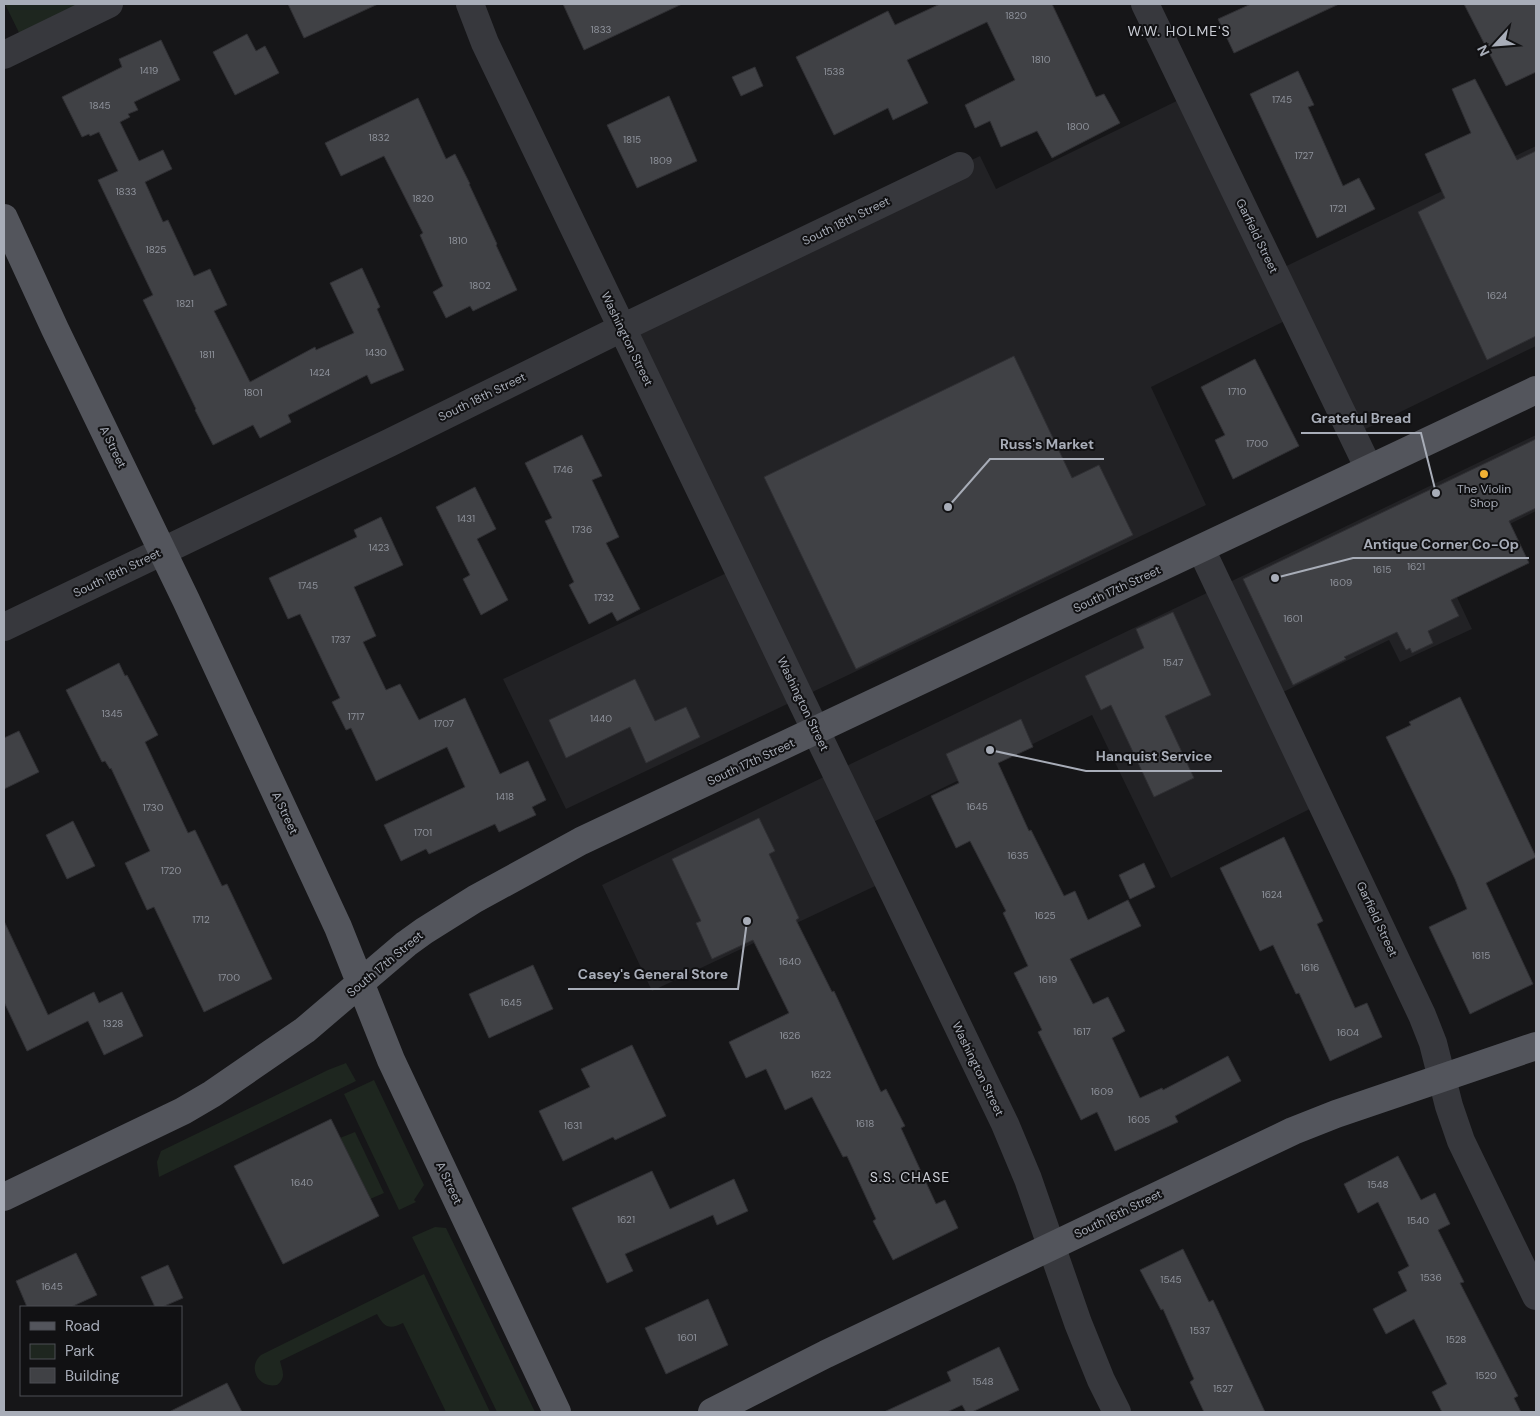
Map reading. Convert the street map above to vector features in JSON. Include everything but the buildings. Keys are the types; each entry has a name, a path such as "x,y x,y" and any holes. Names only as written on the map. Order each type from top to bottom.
{"main road":[{"name":"A Street","path":"4,218 163,551 329,909 391,1060 557,1412"},
{"name":"South 17th Street","path":"4,1197 212,1094 305,1030 406,944 476,899 581,841 1536,390"},
{"name":"South 16th Street","path":"712,1412 826,1354 1293,1131 1336,1114 1536,1046"}],"street":[{"path":"4,55 109,4"},
{"name":"Washington Street","path":"470,4 485,43 1005,1124 1028,1180 1078,1323 1117,1412"},
{"name":"Garfield Street","path":"1145,4 1369,469"},
{"name":"South 18th Street","path":"4,627 960,166"},
{"name":"Garfield Street","path":"1201,549 1422,1015 1433,1043 1461,1141 1536,1296"}],"shaded area":[{"path":"1189,95 1274,272 1536,146 1536,346 1353,435 1295,316 1151,387 1206,505 566,809 503,679 737,568 622,328 980,156 996,189"},
{"path":"1536,435 1536,511 1439,559 1472,629 1400,662 1389,640 1271,698 1322,803 1171,878 1092,715 863,827 888,880 652,991 602,885"}],"green space":[{"path":"5,4 109,4 25,45"},
{"path":"346,1063 356,1081 159,1177 157,1162 161,1151"},
{"path":"374,1080 424,1185 414,1200 416,1202 399,1210 344,1094"},
{"path":"355,1132 384,1193 370,1199 340,1138"},
{"path":"435,1227 446,1228 535,1412 497,1412 412,1237"},
{"path":"424,1274 490,1412 446,1412 403,1323 390,1327 387,1326 377,1314 280,1361 283,1377 277,1385 265,1384 257,1376 255,1365 261,1355"}],"place":[{"name":"The Violin Shop","path":"1484,474"},
{"name":"Grateful Bread","path":"1436,493"},
{"name":"Russ's Market","path":"948,507"},
{"name":"Antique Corner Co-Op","path":"1275,578"},
{"name":"Hanquist Service","path":"990,750"},
{"name":"Casey's General Store","path":"747,921"}],"district":[{"name":"W.W. HOLME'S","path":"1179,31"},
{"name":"S.S. CHASE","path":"910,1177"}]}
